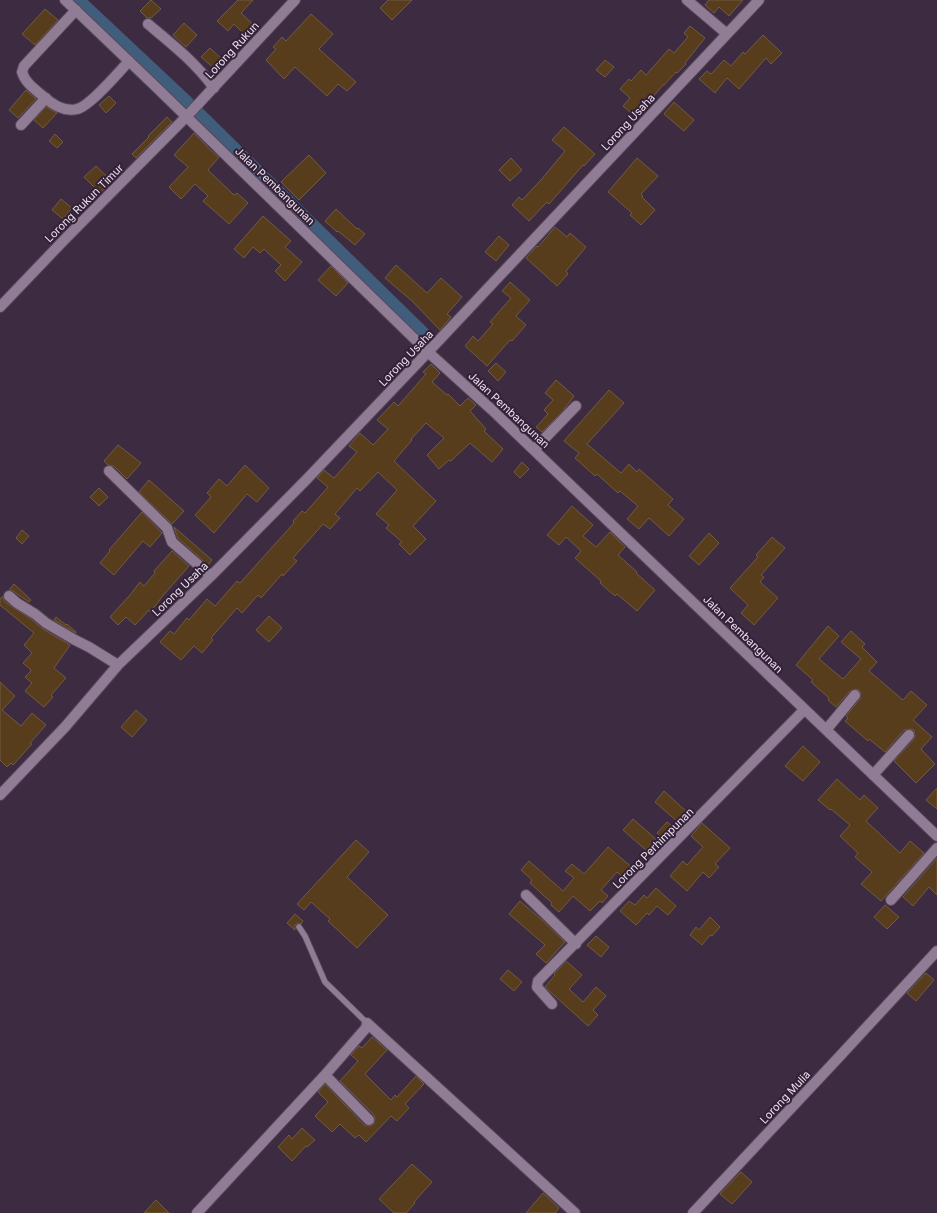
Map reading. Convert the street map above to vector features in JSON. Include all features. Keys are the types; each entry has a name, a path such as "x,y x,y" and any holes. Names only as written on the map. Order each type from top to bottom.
{"street":[{"name":"Jalan Pembangunan","path":"65,0 187,116 428,352 491,408 937,836"},
{"name":"Lorong Rukun","path":"187,116 295,0"},
{"path":"687,0 727,34"},
{"name":"Lorong Usaha","path":"0,795 62,730 118,665 211,576 308,477 428,352 759,0"},
{"path":"76,10 24,66 22,72 27,82 56,106 67,110 77,110 106,86 129,61"},
{"path":"148,24 191,61 214,88"},
{"path":"22,125 46,98"},
{"name":"Lorong Rukun Timur","path":"0,307 187,116"},
{"path":"534,450 576,406"},
{"path":"109,471 167,528 172,542 211,576"},
{"path":"9,596 46,623 118,665"},
{"path":"826,730 855,695"},
{"name":"Lorong Perhimpunan","path":"552,1004 537,987 538,981 576,944 804,710"},
{"path":"873,775 909,735"},
{"path":"891,900 937,848"},
{"path":"526,895 576,944"},
{"name":"Lorong Mulia","path":"692,1213 937,951"},
{"path":"197,1213 325,1075 366,1028 367,1023 575,1213"},
{"path":"325,1075 370,1120"}],"lane":[{"path":"299,927 305,936 325,982 367,1023"}],"building":[{"path":"151,0 161,9 151,18 147,18 140,11"},
{"path":"238,0 253,0 241,13 255,26 245,35 234,24 228,31 217,21"},
{"path":"388,0 412,0 392,20 380,8"},
{"path":"709,0 743,0 729,16 719,7 714,13 705,5"},
{"path":"45,9 58,20 35,45 22,34"},
{"path":"311,14 333,34 319,49 356,82 347,91 338,84 327,96 295,67 284,79 266,60 276,49 273,47 282,37 286,41"},
{"path":"184,23 197,35 186,47 173,35"},
{"path":"690,26 705,38 685,63 686,64 663,85 636,117 623,106 630,98 620,89 629,79 631,81 641,70 646,75 669,49 674,53 688,37 684,33"},
{"path":"763,35 782,53 771,64 766,58 739,89 727,78 715,93 699,79 707,71 711,74 724,60 731,66 743,52 745,54"},
{"path":"210,48 224,61 216,70 201,57"},
{"path":"605,60 614,67 605,77 596,70"},
{"path":"26,90 36,99 18,118 9,110"},
{"path":"109,96 116,103 106,113 99,105"},
{"path":"674,102 694,120 684,131 664,114"},
{"path":"46,107 57,113 43,128 34,120"},
{"path":"167,117 172,122 136,158 132,154"},
{"path":"564,127 595,154 584,166 583,165 549,204 547,202 529,221 512,205 519,197 522,200 565,151 552,140"},
{"path":"194,133 219,157 208,170 234,195 237,193 248,203 229,224 203,201 208,196 195,184 181,199 169,187 188,167 174,155"},
{"path":"55,134 63,142 57,148 49,141"},
{"path":"309,155 326,173 299,200 281,182"},
{"path":"511,158 522,170 510,181 499,170"},
{"path":"637,158 658,176 641,194 643,196 642,197 655,210 641,225 630,215 632,213 608,192"},
{"path":"96,166 112,181 100,193 84,177"},
{"path":"61,199 72,208 63,219 52,210"},
{"path":"336,209 357,229 358,228 365,234 355,245 325,221"},
{"path":"263,216 291,241 285,247 302,262 285,281 275,271 281,265 264,249 260,253 253,247 244,258 234,249"},
{"path":"555,227 567,237 570,233 586,247 566,271 568,274 557,286 526,258 537,246 538,247"},
{"path":"499,236 509,245 496,261 485,252"},
{"path":"396,265 427,293 441,278 462,297 447,314 451,317 440,330 412,301 385,278"},
{"path":"331,266 348,283 336,296 318,280"},
{"path":"510,282 530,300 516,316 526,325 512,341 510,340 487,366 465,346 473,336 478,341 493,324 490,322 511,298 502,291"},
{"path":"496,363 506,372 498,381 488,371"},
{"path":"431,364 440,373 432,382 447,395 448,394 460,406 468,398 476,405 470,411 486,429 484,431 503,449 492,462 470,443 451,461 449,460 439,469 427,455 444,438 426,423 411,439 412,440 394,461 436,501 413,526 426,539 410,555 399,544 402,542 386,528 389,525 376,514 397,490 378,472 360,491 357,488 335,514 340,518 330,529 323,524 293,558 297,561 283,576 282,574 261,598 258,595 242,613 237,608 211,638 213,640 202,653 194,646 181,660 160,642 170,631 174,634 187,618 189,620 207,599 215,606 237,581 240,583 294,523 293,521 302,511 305,513 328,487 317,478 324,470 334,478 357,452 349,446 360,433 373,445 388,429 377,420 394,402 398,406 426,374 423,372"},
{"path":"556,380 574,396 562,412 542,432 536,427 548,414 544,410 553,400 545,393"},
{"path":"609,390 624,403 587,444 621,473 629,464 637,472 639,469 673,499 668,505 684,519 669,536 649,518 639,529 627,519 638,506 620,491 618,493 597,474 595,476 575,458 579,453 564,441"},
{"path":"118,445 141,463 127,479 114,466 108,465 104,461"},
{"path":"522,462 529,469 520,478 514,472"},
{"path":"245,465 269,488 257,502 247,494 214,533 195,515 211,497 207,493 219,479 227,486"},
{"path":"149,480 184,511 172,524 139,492"},
{"path":"99,488 108,497 99,506 90,497"},
{"path":"572,506 593,525 583,536 596,547 610,532 625,547 618,555 655,590 637,611 617,594 615,596 600,583 601,581 575,558 581,551 566,537 559,545 547,535"},
{"path":"142,512 162,533 150,547 143,541 114,575 100,563 110,551 109,550"},
{"path":"174,527 212,560 208,565 178,538"},
{"path":"22,530 29,536 22,544 16,538"},
{"path":"709,533 719,543 699,565 689,556"},
{"path":"772,537 785,548 761,575 764,577 760,582 778,598 754,625 741,613 748,605 730,588 758,557 756,555"},
{"path":"172,551 189,566 150,612 149,610 135,625 126,617 118,625 110,617 140,582 144,586 155,573 154,571"},
{"path":"14,584 31,600 29,602 13,591 9,590"},
{"path":"3,596 4,601 43,629 70,645 54,668 66,678 51,695 53,697 44,707 25,691 32,683 25,677 31,671 23,663 32,653 24,645 34,633 0,605 0,599"},
{"path":"269,616 282,628 269,642 256,630"},
{"path":"56,617 66,625 67,624 76,633 54,620"},
{"path":"828,626 839,636 819,659 843,679 861,659 841,642 851,631 865,644 862,647 877,662 869,671 903,700 911,691 927,705 913,720 932,737 921,749 935,764 916,783 894,761 914,739 914,730 904,730 885,752 869,739 868,741 845,721 848,718 846,716 860,699 861,693 859,690 856,689 850,691 836,707 828,700 829,698 811,682 813,680 796,665"},
{"path":"0,682 15,696 2,710 21,726 32,713 46,725 30,743 32,744 13,765 11,763 7,767 0,760"},
{"path":"136,710 147,720 132,737 121,727"},
{"path":"803,746 820,762 803,781 785,766"},
{"path":"837,779 860,800 864,795 878,808 866,821 900,853 910,841 924,853 881,901 861,884 872,872 855,857 858,853 840,836 850,825 818,800"},
{"path":"937,788 937,809 926,800"},
{"path":"664,791 687,812 678,822 655,802"},
{"path":"633,819 656,839 646,850 623,830"},
{"path":"667,822 676,829 666,841 657,833"},
{"path":"702,823 730,848 715,864 719,867 709,878 703,872 687,891 670,876 683,861 687,865 703,847 691,836"},
{"path":"356,840 369,852 347,877 388,915 357,948 328,921 330,919 311,902 304,910 297,904"},
{"path":"608,847 634,869 625,879 617,872 601,890 608,896 602,903 600,901 590,911 573,896 559,912 551,905 552,903 530,883 532,880 521,870 529,861 563,891 574,878 565,871 572,864 584,874"},
{"path":"937,858 937,895 929,887 913,906 903,897"},
{"path":"656,888 676,906 668,915 657,906 649,915 647,913 636,925 620,911 629,901 635,905 644,895 647,898"},
{"path":"520,901 565,942 546,963 536,954 545,945 509,914"},
{"path":"885,905 899,917 887,929 874,917"},
{"path":"295,914 303,921 301,924 298,923 295,925 295,930 287,923"},
{"path":"710,917 720,927 712,936 710,935 702,945 690,935 696,927 699,930"},
{"path":"596,936 609,947 601,957 587,945"},
{"path":"566,961 582,975 569,989 583,1002 596,987 606,996 593,1010 598,1015 588,1026 545,987"},
{"path":"508,970 522,982 514,991 500,979"},
{"path":"926,973 934,980 916,1001 907,993"},
{"path":"372,1037 387,1050 365,1074 391,1100 395,1095 397,1097 416,1076 424,1084 405,1104 409,1108 397,1121 391,1116 366,1142 359,1135 355,1138 340,1124 332,1132 315,1116 328,1102 318,1092 325,1084 364,1125 370,1126 374,1124 374,1115 340,1081 358,1061 351,1055 359,1046 362,1048"},
{"path":"302,1128 315,1140 307,1147 306,1146 292,1161 278,1147 289,1135 292,1139"},
{"path":"412,1164 432,1182 406,1213 394,1213 379,1199"},
{"path":"741,1172 752,1182 732,1204 720,1194"},
{"path":"543,1193 559,1208 555,1213 526,1213"},
{"path":"156,1200 169,1213 144,1213"}],"waterway":[{"path":"73,0 185,105"},
{"path":"195,115 423,338"}]}
